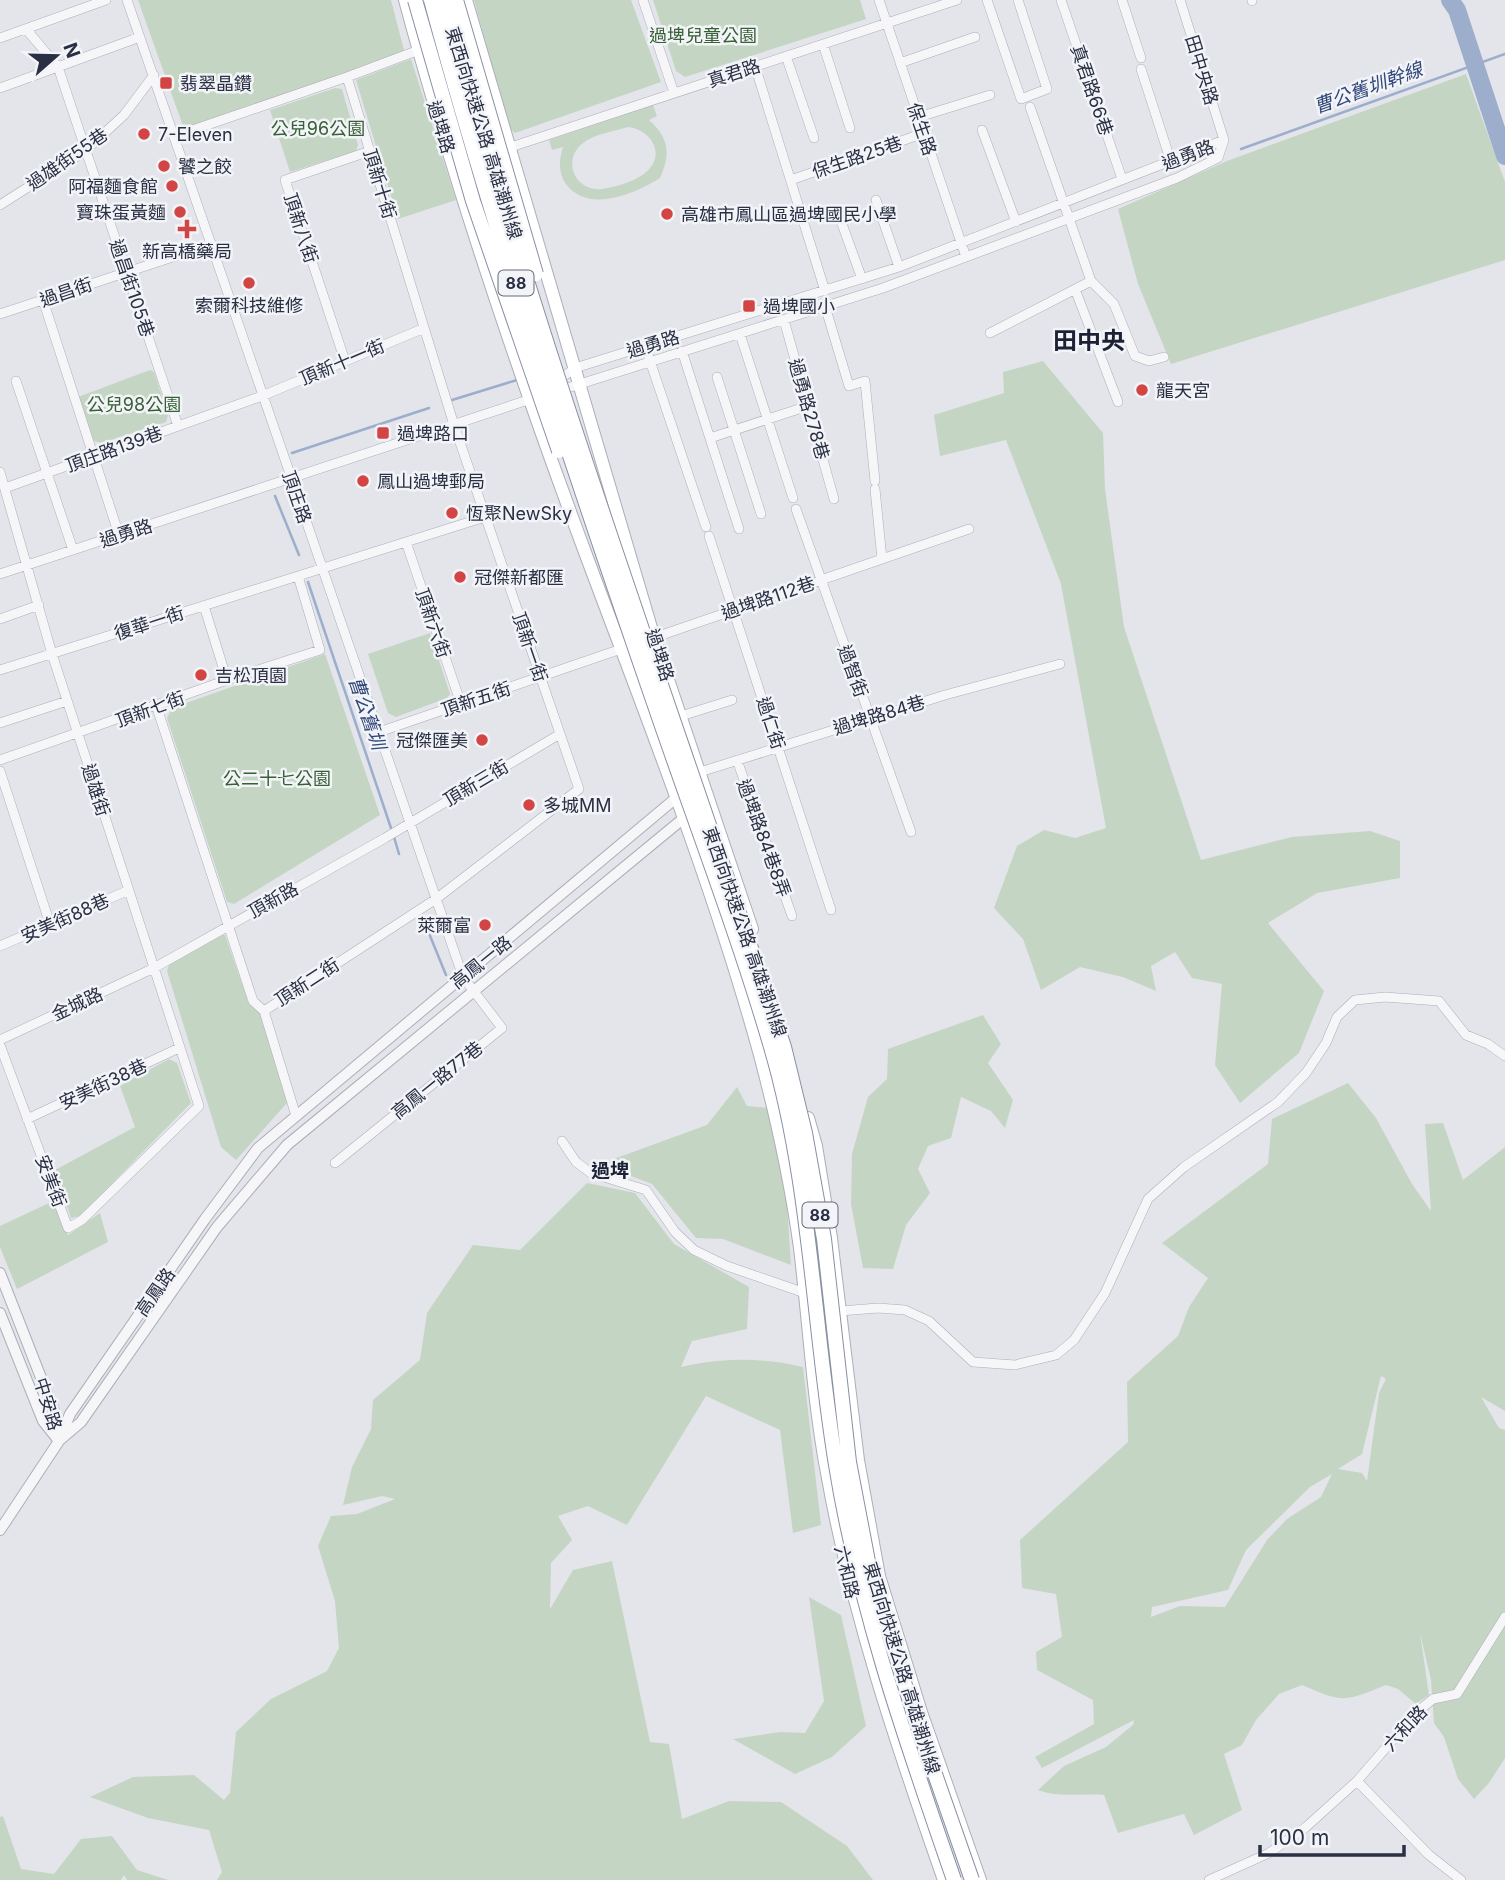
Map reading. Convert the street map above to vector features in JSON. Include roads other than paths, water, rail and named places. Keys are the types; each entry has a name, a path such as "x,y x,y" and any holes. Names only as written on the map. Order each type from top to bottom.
{"highway":[{"path":"415,0 473,201 511,316 581,513 612,563"},
{"name":"東西向快速公路 高雄潮州線","path":"431,0 455,91 772,1051 810,1242 836,1466 858,1579 899,1719 954,1880"},
{"name":"東西向快速公路 高雄潮州線","path":"445,0 468,87 612,563 784,1047 805,1133 824,1239 849,1462 871,1577 914,1714 972,1880"},
{"path":"456,0 605,505 612,563"}],"main road":[{"name":"過埤路","path":"405,0 464,203 530,399 677,799 760,1054 781,1138 805,1293"},
{"name":"過埤路","path":"466,0 654,638 789,1046 816,1146 840,1311"},
{"name":"六和路","path":"805,1293 826,1468 848,1580 888,1720 944,1880"},
{"name":"六和路","path":"840,1311 858,1460 879,1576 921,1712 980,1880"}],"street":[{"path":"0,38 106,0"},
{"name":"頂庄路","path":"127,0 463,977 472,991"},
{"path":"643,0 674,93"},
{"name":"保生路","path":"879,0 966,257"},
{"path":"987,0 1021,99 1047,89 1018,0"},
{"name":"真君路66巷","path":"1061,0 1122,179"},
{"path":"1122,0 1141,58"},
{"name":"田中央路","path":"1180,0 1224,140"},
{"name":"真君路","path":"511,147 951,1"},
{"path":"26,29 58,67"},
{"path":"0,88 140,37"},
{"path":"900,63 975,37"},
{"path":"823,44 850,128"},
{"path":"175,136 419,50"},
{"path":"786,56 814,138"},
{"path":"755,66 825,291"},
{"name":"過昌街105巷","path":"58,67 178,426"},
{"path":"1141,69 1171,162"},
{"name":"過雄街55巷","path":"0,205 85,151 124,115 154,75"},
{"name":"頂新十街","path":"347,76 422,329 454,425"},
{"path":"919,117 990,95"},
{"path":"1030,107 1091,281 1114,304 1135,356 1157,361 1164,357"},
{"path":"982,130 1016,222"},
{"name":"保生路25巷","path":"791,180 924,133"},
{"name":"過勇路","path":"530,399 575,369 898,267 1224,140"},
{"name":"過勇路","path":"0,574 530,399 783,320 966,257 1177,178 1218,158 1224,140"},
{"name":"頂新八街","path":"345,361 285,180 370,151"},
{"path":"876,200 898,267"},
{"path":"838,213 862,279"},
{"name":"過昌街","path":"0,314 212,244"},
{"path":"990,333 1091,281"},
{"path":"1074,289 1118,402"},
{"path":"43,300 119,535"},
{"path":"825,306 849,386 865,381 882,559"},
{"name":"過勇路278巷","path":"783,320 834,499"},
{"name":"頂新十一街","path":"262,396 422,329"},
{"path":"740,334 793,498"},
{"name":"過仁街","path":"645,346 831,910"},
{"path":"682,351 739,529"},
{"path":"718,377 761,514"},
{"path":"16,381 73,550"},
{"name":"頂庄路139巷","path":"5,488 262,396"},
{"path":"710,438 808,406"},
{"name":"頂新一街","path":"454,425 579,789"},
{"name":"過雄街","path":"0,472 52,654 199,1105"},
{"name":"過智街","path":"796,509 911,832"},
{"name":"復華一街","path":"0,670 485,517"},
{"name":"過埤路112巷","path":"654,638 970,529"},
{"name":"頂新六街","path":"406,542 461,704"},
{"path":"204,606 227,680 320,650 298,576"},
{"path":"0,619 39,605"},
{"name":"頂新五街","path":"379,732 654,638"},
{"name":"過埤路84巷","path":"700,772 870,717 1060,664"},
{"name":"頂新七街","path":"0,760 157,708 227,680"},
{"path":"681,716 732,699"},
{"path":"0,723 67,701"},
{"name":"頂新二街","path":"157,708 226,927 253,1001 264,1011 436,899 579,789"},
{"name":"頂新三街","path":"389,836 560,734"},
{"name":"過埤路84巷8弄","path":"737,760 792,916"},
{"path":"0,771 50,924"},
{"name":"高鳳一路","path":"258,1148 677,799 700,772"},
{"name":"高鳳一路","path":"272,1161 287,1145 472,991 684,819 708,795"},
{"name":"頂新路","path":"154,968 389,836"},
{"name":"安美街88巷","path":"0,946 129,890"},
{"name":"金城路","path":"0,1042 154,968"},
{"name":"高鳳一路77巷","path":"335,1163 502,1028 472,991"},
{"path":"562,1141 576,1162 592,1173 646,1190 675,1232 694,1250 727,1266 805,1293 840,1311 878,1308 905,1310 929,1321 973,1362 1015,1364 1056,1355 1074,1340 1105,1293 1147,1199 1184,1167 1278,1102 1306,1073 1326,1043 1337,1017 1356,1000 1396,998 1439,1001 1466,1035 1489,1044 1505,1056"},
{"path":"264,1011 296,1116"},
{"name":"安美街","path":"0,1042 68,1228 82,1220 199,1105"},
{"name":"安美街38巷","path":"27,1119 180,1048"},
{"name":"高鳳路","path":"0,1530 59,1441 70,1414 205,1219 258,1148"},
{"name":"高鳳路","path":"59,1441 81,1422 217,1227 272,1161"},
{"name":"中安路","path":"0,1273 56,1416 59,1441"},
{"name":"中安路","path":"0,1313 43,1421 59,1441"},
{"name":"六和路","path":"1209,1880 1269,1853 1289,1839 1357,1782 1417,1712 1433,1699 1457,1694 1505,1617"},
{"path":"1357,1782 1429,1854 1461,1880"}],"waterway":[{"path":"1450,0 1457,10 1505,156"},
{"name":"曹公舊圳幹線","path":"1241,149 1505,54"},
{"name":"曹公舊圳","path":"452,400 517,380"},
{"name":"曹公舊圳","path":"292,453 429,408"},
{"name":"曹公舊圳","path":"275,496 299,555"},
{"name":"曹公舊圳","path":"308,582 392,831"},
{"name":"曹公舊圳","path":"394,837 399,854"},
{"name":"曹公舊圳","path":"426,926 446,975"}],"place":[{"name":"翡翠晶鑽","path":"166,83"},
{"name":"7-Eleven","path":"144,134"},
{"name":"饕之餃","path":"164,166"},
{"name":"阿福麵食館","path":"172,186"},
{"name":"寶珠蛋黃麵","path":"180,212"},
{"name":"高雄市鳳山區過埤國民小學","path":"667,214"},
{"name":"新高橋藥局","path":"187,229"},
{"name":"索爾科技維修","path":"249,283"},
{"name":"過埤國小","path":"749,306"},
{"name":"龍天宮","path":"1142,390"},
{"name":"過埤路口","path":"383,433"},
{"name":"鳳山過埤郵局","path":"363,481"},
{"name":"恆聚NewSky","path":"452,513"},
{"name":"冠傑新都匯","path":"460,577"},
{"name":"吉松頂園","path":"201,675"},
{"name":"冠傑匯美","path":"482,740"},
{"name":"多城MM","path":"529,805"},
{"name":"萊爾富","path":"485,925"}],"district":[{"name":"田中央","path":"1089,340"},
{"name":"過埤","path":"610,1170"}],"park label":[{"name":"過埤兒童公園","path":"703,35"},
{"name":"公兒96公園","path":"318,128"},
{"name":"公兒98公園","path":"134,404"},
{"name":"公二十七公園","path":"277,778"}]}
